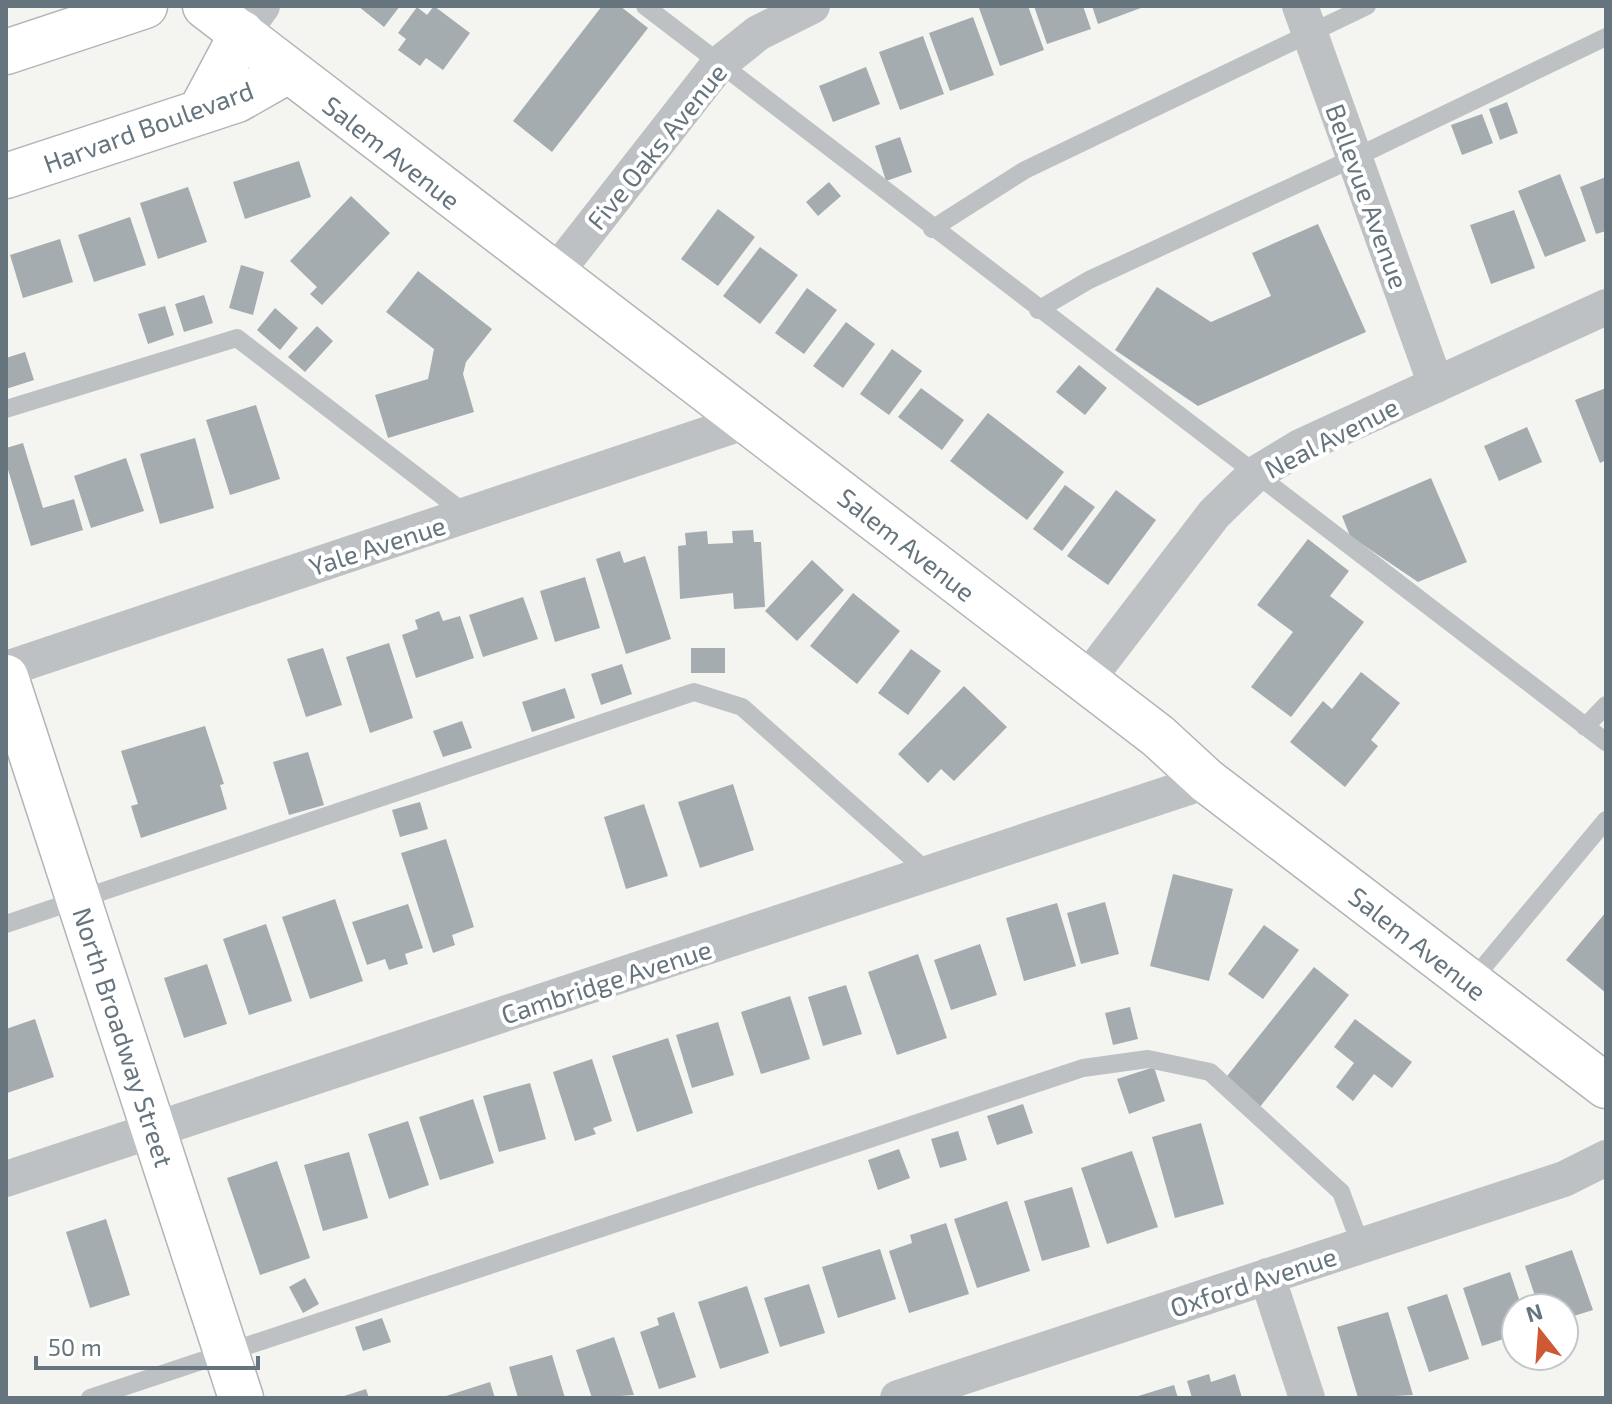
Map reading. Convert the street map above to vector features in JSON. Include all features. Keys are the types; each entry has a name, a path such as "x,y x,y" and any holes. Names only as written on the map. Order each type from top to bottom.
{"main road":[{"path":"6,52 77,18 145,6"},
{"name":"Salem Avenue","path":"205,6 252,19 288,71 1158,736 1207,781 1606,1086"},
{"path":"200,112 252,19"},
{"name":"Harvard Boulevard","path":"6,176 237,100 288,71"},
{"name":"North Broadway Street","path":"6,677 241,1398"}],"street":[{"name":"Five Oaks Avenue","path":"553,276 718,65 758,33 812,6"},
{"name":"Bellevue Avenue","path":"1305,20 1436,385"},
{"name":"Neal Avenue","path":"1086,681 1214,514 1254,475 1302,446 1606,307"},
{"name":"Yale Avenue","path":"6,669 747,421"},
{"name":"Cambridge Avenue","path":"6,1179 1207,781"},
{"name":"Oxford Avenue","path":"898,1398 1564,1179 1606,1158"},
{"path":"1267,1276 1307,1398"}],"lane":[{"path":"645,6 932,229 1606,742"},
{"path":"932,229 1025,170 1305,20 1367,6"},
{"path":"1038,310 1089,280 1606,37"},
{"path":"6,409 237,338 467,515"},
{"path":"6,924 694,692 742,707 930,874"},
{"path":"1585,727 1606,705"},
{"path":"1470,983 1606,820"},
{"path":"90,1398 1083,1068 1148,1059 1210,1072 1341,1192 1361,1246"}],"building":[{"path":"358,6 400,6 384,27"},
{"path":"434,6 470,33 443,70 426,58 420,66 398,50 406,39 398,33 417,7 427,15"},
{"path":"602,6 620,6 648,28 552,152 513,121"},
{"path":"1028,6 1044,50 1000,66 979,8"},
{"path":"1034,6 1083,6 1091,29 1047,44"},
{"path":"1092,6 1146,6 1098,24"},
{"path":"973,17 994,75 950,91 929,33"},
{"path":"923,36 944,94 900,110 879,52"},
{"path":"866,67 880,104 833,122 819,86"},
{"path":"1507,102 1518,133 1500,140 1489,109"},
{"path":"1482,114 1493,143 1462,155 1451,125"},
{"path":"900,137 912,172 886,181 875,146"},
{"path":"299,161 311,197 245,219 233,182"},
{"path":"1560,174 1586,241 1545,257 1518,191"},
{"path":"1606,177 1606,231 1596,234 1580,187"},
{"path":"829,182 841,196 818,216 806,202"},
{"path":"188,187 207,242 158,259 140,203"},
{"path":"351,196 390,233 322,305 310,294 317,287 290,261"},
{"path":"718,209 755,237 718,286 681,259"},
{"path":"1514,210 1535,268 1491,284 1470,225"},
{"path":"130,217 146,265 94,282 78,235"},
{"path":"1318,224 1366,332 1198,406 1115,350 1157,287 1211,322 1271,296 1252,253"},
{"path":"60,239 73,282 23,298 10,255"},
{"path":"760,247 798,275 760,324 723,296"},
{"path":"241,265 264,272 253,315 229,308"},
{"path":"418,271 492,329 466,362 463,374 474,412 388,438 375,395 428,379 434,349 386,312"},
{"path":"807,288 837,310 804,354 775,333"},
{"path":"204,295 213,323 184,332 175,304"},
{"path":"165,306 174,335 148,344 138,314"},
{"path":"275,308 298,328 280,350 257,330"},
{"path":"846,322 875,344 843,388 813,366"},
{"path":"317,326 333,341 305,372 288,357"},
{"path":"892,349 922,371 889,415 860,394"},
{"path":"25,352 34,380 6,389 6,358"},
{"path":"1079,365 1107,388 1085,415 1056,392"},
{"path":"921,388 964,420 942,450 898,417"},
{"path":"1606,388 1606,460 1600,463 1575,400"},
{"path":"256,405 280,479 230,495 206,420"},
{"path":"988,413 1064,472 1027,520 950,461"},
{"path":"1527,427 1542,462 1499,481 1484,446"},
{"path":"195,438 214,508 160,524 140,454"},
{"path":"23,443 43,508 74,499 83,530 31,546 6,463 6,448"},
{"path":"126,458 144,511 91,528 74,476"},
{"path":"1431,478 1467,562 1418,582 1350,536 1342,516"},
{"path":"1065,485 1095,507 1062,551 1033,529"},
{"path":"1116,490 1156,520 1108,585 1067,556"},
{"path":"753,530 754,542 761,542 765,607 734,609 733,593 680,599 678,546 686,545 685,533 707,531 708,544 733,543 732,531"},
{"path":"1308,539 1349,571 1330,596 1364,622 1291,717 1251,687 1293,632 1257,605"},
{"path":"620,551 624,563 645,556 671,639 626,654 596,559"},
{"path":"812,560 844,590 797,641 765,611"},
{"path":"585,577 600,628 555,642 540,591"},
{"path":"853,593 900,631 857,684 810,646"},
{"path":"523,597 538,639 483,657 469,615"},
{"path":"439,611 443,621 460,616 474,658 416,678 402,635 418,629 415,620"},
{"path":"389,643 413,718 370,733 346,657"},
{"path":"323,648 342,705 306,717 287,659"},
{"path":"691,648 725,648 725,673 691,673"},
{"path":"911,649 941,671 908,715 878,693"},
{"path":"622,664 632,694 601,705 591,674"},
{"path":"1361,672 1400,703 1371,740 1378,746 1345,787 1290,742 1323,701 1332,709"},
{"path":"964,686 1007,727 954,781 941,769 928,783 898,754"},
{"path":"565,688 575,718 532,732 522,702"},
{"path":"462,721 472,748 443,757 433,731"},
{"path":"205,726 224,784 220,785 227,809 141,838 131,806 138,804 121,751"},
{"path":"308,752 324,805 289,815 273,762"},
{"path":"733,784 754,850 700,868 678,802"},
{"path":"420,802 428,829 400,837 392,810"},
{"path":"644,804 668,876 626,889 604,817"},
{"path":"446,839 474,927 452,935 455,945 433,953 401,853"},
{"path":"1173,874 1233,889 1209,981 1150,966"},
{"path":"335,899 363,981 310,999 282,917"},
{"path":"1105,902 1119,954 1081,964 1067,913"},
{"path":"1057,903 1076,966 1024,981 1006,918"},
{"path":"408,904 423,948 405,954 408,964 389,970 385,959 367,965 352,922"},
{"path":"1606,912 1606,993 1566,960"},
{"path":"266,924 292,1001 249,1015 223,939"},
{"path":"1264,925 1299,950 1263,999 1228,974"},
{"path":"980,944 997,995 951,1010 934,960"},
{"path":"918,954 947,1038 897,1055 868,972"},
{"path":"207,964 227,1024 184,1038 164,978"},
{"path":"1314,967 1349,995 1259,1108 1224,1080"},
{"path":"846,985 862,1034 823,1046 808,997"},
{"path":"790,996 810,1059 761,1074 741,1012"},
{"path":"1130,1007 1138,1039 1113,1045 1105,1013"},
{"path":"35,1019 54,1077 7,1093 6,1029"},
{"path":"1355,1019 1412,1062 1392,1088 1374,1074 1353,1101 1336,1087 1354,1063 1334,1047"},
{"path":"718,1022 734,1075 692,1088 676,1035"},
{"path":"668,1038 693,1113 637,1132 612,1056"},
{"path":"592,1059 612,1121 593,1128 596,1134 575,1141 553,1072"},
{"path":"1154,1067 1165,1101 1129,1114 1117,1079"},
{"path":"530,1083 546,1139 499,1152 483,1096"},
{"path":"473,1099 494,1163 440,1180 419,1117"},
{"path":"1023,1104 1033,1133 997,1145 987,1116"},
{"path":"408,1121 429,1185 389,1199 368,1134"},
{"path":"1201,1123 1224,1204 1175,1218 1152,1137"},
{"path":"958,1131 967,1160 940,1168 931,1139"},
{"path":"899,1149 910,1178 878,1190 868,1160"},
{"path":"1132,1151 1158,1227 1107,1244 1081,1168"},
{"path":"349,1152 368,1218 323,1231 304,1165"},
{"path":"277,1161 310,1258 260,1275 227,1178"},
{"path":"1072,1187 1090,1247 1042,1261 1024,1201"},
{"path":"1007,1201 1030,1271 977,1288 954,1219"},
{"path":"106,1219 130,1295 90,1308 66,1232"},
{"path":"946,1223 969,1294 909,1313 889,1251 912,1243 910,1235"},
{"path":"880,1249 896,1299 838,1318 822,1267"},
{"path":"1572,1250 1593,1310 1580,1314 1580,1292 1534,1292 1525,1266"},
{"path":"1510,1272 1517,1292 1500,1292 1500,1340 1482,1346 1463,1288"},
{"path":"305,1278 319,1304 303,1313 289,1287"},
{"path":"809,1284 825,1333 780,1347 764,1298"},
{"path":"747,1286 769,1353 720,1369 698,1302"},
{"path":"1447,1294 1469,1359 1429,1372 1407,1307"},
{"path":"674,1312 696,1377 659,1389 640,1332 659,1325 657,1318"},
{"path":"1388,1312 1413,1395 1358,1398 1337,1327"},
{"path":"382,1318 391,1342 363,1351 355,1327"},
{"path":"614,1337 634,1395 592,1398 576,1350"},
{"path":"552,1355 565,1398 518,1398 509,1367"},
{"path":"1209,1374 1211,1382 1235,1374 1242,1398 1192,1398 1187,1381"},
{"path":"490,1382 495,1398 443,1398 443,1397"},
{"path":"1174,1385 1178,1398 1135,1398 1135,1397"},
{"path":"366,1389 369,1398 341,1398 341,1397"}]}
